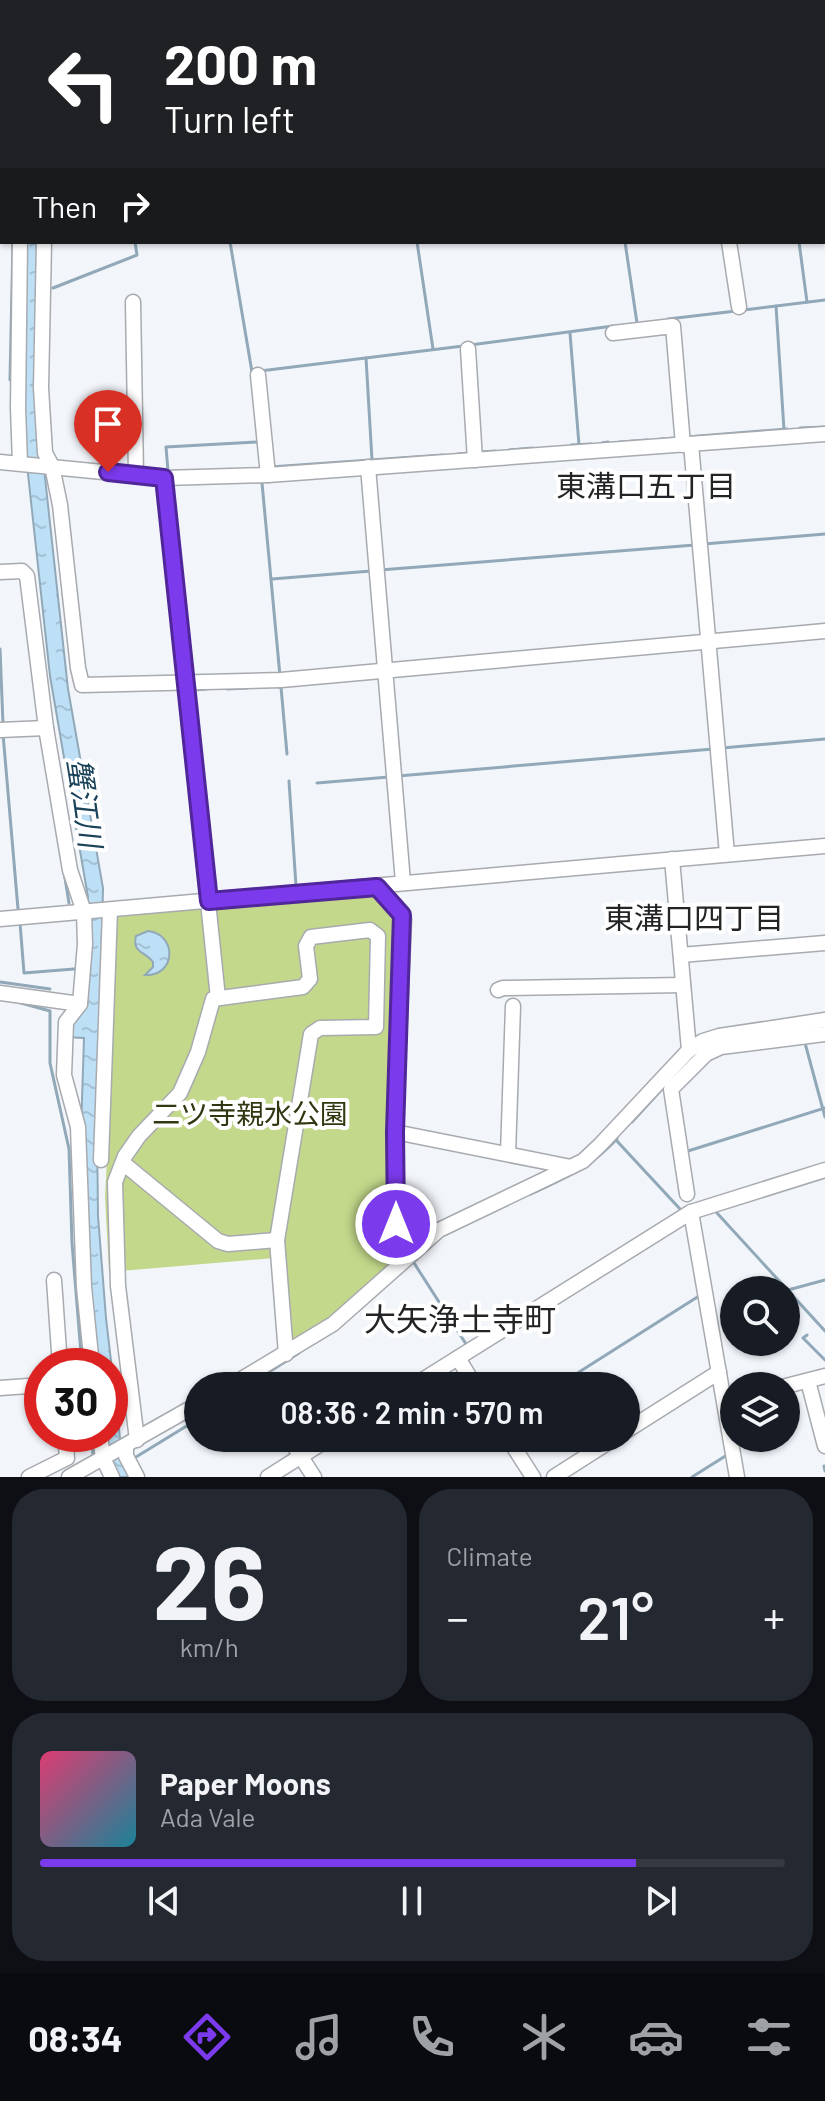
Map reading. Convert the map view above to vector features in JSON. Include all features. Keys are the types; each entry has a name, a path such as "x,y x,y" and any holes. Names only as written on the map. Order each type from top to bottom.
{"street":[{"path":"20,244 18,408 23,463"},
{"path":"44,244 41,388 45,453 60,505 82,685 281,680 825,631"},
{"path":"729,244 739,307"},
{"path":"133,302 136,475"},
{"path":"613,333 673,326 709,641 727,854"},
{"path":"468,349 475,460"},
{"path":"258,375 268,475"},
{"path":"0,462 164,478 268,475 825,434"},
{"path":"368,467 403,882"},
{"path":"164,478 218,998"},
{"path":"0,572 22,571 27,576 46,728 70,870 84,912 80,1004 66,1022 64,1075 78,1127 84,1287 90,1348"},
{"path":"0,730 46,728"},
{"path":"0,919 825,846"},
{"path":"672,859 689,1050"},
{"path":"377,887 404,919 395,1132 396,1255 399,1264"},
{"path":"101,1160 110,910"},
{"path":"122,1348 115,1182 139,1136 180,1093 198,1052 213,999 303,987 310,979 306,946 311,937 370,930 378,936 376,1027 320,1028 311,1034 277,1240 286,1354"},
{"path":"681,955 825,943"},
{"path":"498,990 683,985"},
{"path":"0,993 80,1004"},
{"path":"508,1154 513,1006"},
{"path":"254,1372 333,1324 439,1230 583,1161 689,1050 719,1036 825,1020"},
{"path":"687,1194 671,1089 706,1054 721,1047 825,1034"},
{"path":"395,1132 571,1167"},
{"path":"123,1163 218,1241 228,1244 277,1240"},
{"path":"436,1372 696,1210 825,1170"},
{"path":"696,1210 720,1375"},
{"path":"54,1280 59,1348"},
{"path":"458,1358 466,1372"},
{"path":"640,1422 719,1372"},
{"path":"800,1383 825,1376"},
{"path":"808,1381 825,1446"},
{"path":"0,1388 24,1386"},
{"path":"128,1444 184,1412"},
{"path":"29,1477 67,1458 66,1452"},
{"path":"102,1452 112,1477"},
{"path":"69,1477 114,1452"},
{"path":"127,1452 137,1477"},
{"path":"298,1452 314,1477"},
{"path":"268,1477 307,1452"},
{"path":"517,1452 533,1477"},
{"path":"554,1477 593,1452"},
{"path":"734,1452 737,1477"}],"green space":[{"name":"二ツ寺親水公園","path":"375,896 397,920 389,1130 388,1266 328,1318 293,1343 286,1257 109,1272 105,1196 113,1052 115,917 118,913 217,906 218,909"}],"water":[{"name":"蟹江川","path":"25,244 40,244 43,459 68,689 103,888 98,1216 110,1348 95,1348 89,1287 81,1131 84,1038 65,1037 66,1026 86,1004 88,897 50,676 22,400"},
{"path":"148,931 164,939 169,954 163,969 156,974 145,975 153,967 153,962 138,949 135,942 136,936"},
{"path":"110,1452 122,1452 134,1477 116,1477"}],"waterway":[{"path":"10,380 13,244"},
{"path":"53,288 137,255 135,244"},
{"path":"230,244 252,372"},
{"path":"417,244 433,349"},
{"path":"625,244 637,323"},
{"path":"799,244 807,302"},
{"path":"744,310 825,300"},
{"path":"776,306 784,430"},
{"path":"668,319 736,311"},
{"path":"470,345 613,326"},
{"path":"570,333 579,445"},
{"path":"260,371 463,346"},
{"path":"366,358 372,460"},
{"path":"800,428 825,427"},
{"path":"687,437 787,429"},
{"path":"661,439 676,438"},
{"path":"620,442 647,440"},
{"path":"168,471 166,447 258,442"},
{"path":"602,443 608,442"},
{"path":"571,445 591,444"},
{"path":"509,450 533,448"},
{"path":"481,452 495,451"},
{"path":"458,454 469,453"},
{"path":"270,467 443,455"},
{"path":"262,483 280,676"},
{"path":"704,544 825,534"},
{"path":"380,570 695,545"},
{"path":"272,579 371,571"},
{"path":"0,649 3,724"},
{"path":"278,687 281,687 287,754"},
{"path":"227,689 247,688"},
{"path":"194,690 206,689"},
{"path":"3,734 18,909"},
{"path":"722,748 825,739"},
{"path":"398,776 713,749"},
{"path":"317,783 389,777"},
{"path":"289,781 296,886"},
{"path":"197,864 200,892"},
{"path":"64,872 69,903"},
{"path":"220,907 375,895"},
{"path":"20,923 24,973 74,969"},
{"path":"0,982 50,989"},
{"path":"21,1003 50,1011 50,1063 69,1149 72,1243 81,1348"},
{"path":"805,1043 825,1117"},
{"path":"632,1122 663,1088"},
{"path":"688,1151 825,1108"},
{"path":"531,1194 587,1165 617,1139"},
{"path":"616,1140 680,1209"},
{"path":"717,1213 825,1331"},
{"path":"414,1263 466,1344"},
{"path":"800,1287 825,1280"},
{"path":"579,1372 699,1296"},
{"path":"807,1335 803,1338 825,1360"},
{"path":"269,1372 299,1353"},
{"path":"136,1457 184,1428"},
{"path":"692,1477 727,1455"},
{"path":"824,1466 825,1471"}],"district":[{"name":"東溝口五丁目","path":"646,487"},
{"name":"東溝口四丁目","path":"694,919"},
{"name":"大矢浄土寺町","path":"460,1320"}],"route":[{"path":"108,472 164,478 209,901 377,887 404,919 395,1132 396,1224"}]}
